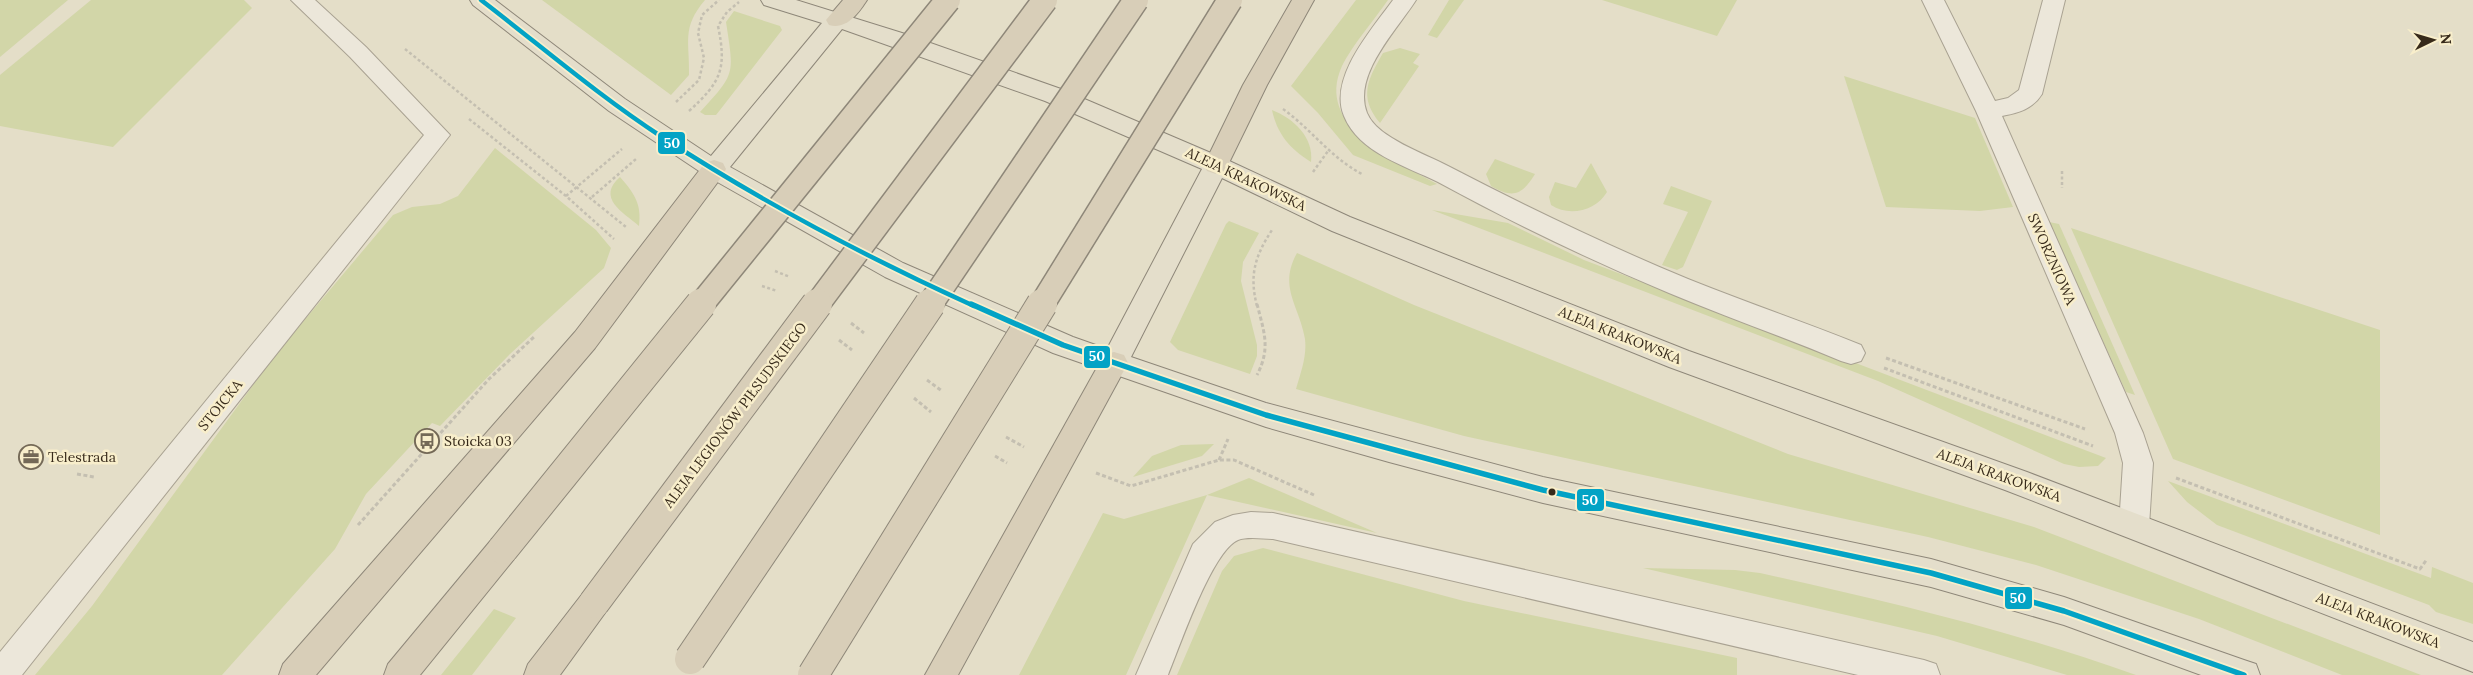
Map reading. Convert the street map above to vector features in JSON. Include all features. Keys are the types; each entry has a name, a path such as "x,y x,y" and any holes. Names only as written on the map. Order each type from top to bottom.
{"highway":[{"path":"837,20 856,0"},
{"path":"400,675 948,0"},
{"name":"ALEJA LEGIONÓW PIŁSUDSKIEGO","path":"540,675 930,156 1044,0"},
{"path":"684,667 1136,0"},
{"path":"813,675 1230,0"},
{"path":"1216,165 1255,85 1302,0"},
{"path":"295,675 585,340 714,169"},
{"path":"941,675 1114,364"}],"main road":[{"path":"481,0 661,136 714,169 894,270 1063,345 1266,415 1543,490 1931,573 2064,611 2244,675"},
{"name":"ALEJA KRAKOWSKA","path":"772,0 837,20 1053,95 1216,165 1341,224 1679,359 2016,481 2473,657"},
{"path":"714,169 837,20"},
{"path":"1114,364 1216,165"}],"street":[{"name":"STOICKA","path":"2,675 438,135 358,52 302,0"},
{"path":"1405,0 1360,65 1354,82 1353,98 1356,116 1382,142 1521,215 1670,282 1852,352"},
{"name":"SWORZNIOWA","path":"1933,0 1988,111 2128,433 2138,463 2134,526"},
{"path":"1988,111 2015,104 2030,94 2054,0"},
{"path":"1152,675 1204,554 1215,538 1232,527 1251,524 1283,528 1924,675"}],"path":[{"path":"1316,168 1328,151"},
{"path":"1254,381 1266,357 1266,342 1251,280 1259,248 1269,234"},
{"path":"358,525 489,379 538,334"},
{"path":"1852,352 1877,354 2088,430"},
{"path":"1852,352 1876,365 2096,448"},
{"path":"1219,460 1229,437"},
{"path":"77,474 94,477"},
{"path":"2171,476 2420,569 2427,559"}],"green space":[{"path":"0,0 68,0 0,57"},
{"path":"91,0 244,0 252,8 113,147 0,126 0,75"},
{"path":"542,0 705,0 697,10 688,36 689,75 671,95"},
{"path":"1356,0 1388,0 1342,66 1336,88 1339,107 1349,124 1364,139 1382,153 1437,184 1430,186 1353,155 1318,113 1291,86"},
{"path":"1449,0 1464,0 1437,38 1428,35"},
{"path":"1602,0 1737,0 1717,36"},
{"path":"734,11 780,26 782,30 716,115 705,115 700,112 720,89 730,72 731,63 726,22"},
{"path":"1400,48 1420,54 1413,63 1419,66 1380,123 1369,105 1367,96 1370,80 1383,53"},
{"path":"1844,76 1975,118 2013,207 1980,211 1886,207"},
{"path":"1272,110 1294,123 1306,137 1311,153 1311,162 1297,152 1281,134"},
{"path":"495,148 596,230 611,248 604,268 510,354 440,426 432,423 366,494 335,549 222,675 35,675 92,606 275,355 393,215 412,207 440,204 458,196"},
{"path":"1495,159 1535,174 1526,187 1516,193 1505,193 1491,186 1486,174"},
{"path":"1591,163 1607,192 1602,199 1589,208 1574,211 1558,209 1551,205 1549,197 1555,182 1576,188"},
{"path":"620,177 636,199 640,218 639,226 614,204 611,198 613,185"},
{"path":"1671,186 1712,201 1683,267 1677,270 1662,265 1688,212 1663,204"},
{"path":"1432,210 1508,223 1584,260 2106,458 2098,466 2079,467 2064,464 1878,381"},
{"path":"1229,221 1259,233 1243,262 1241,281 1257,345 1257,356 1250,374 1178,350 1170,342"},
{"path":"2049,222 2059,224 2135,395 2126,392"},
{"path":"2071,228 2380,330 2380,535 2173,459"},
{"path":"1297,253 1414,305 1788,454 2034,527 2421,675 2342,675 2199,619 2036,565 1928,537 1464,436 1296,389 1305,352 1305,339 1292,296 1289,276"},
{"path":"1214,444 1202,456 1133,477 1152,456 1181,445"},
{"path":"1249,478 1377,533 1207,495"},
{"path":"2168,481 2431,578 2432,567 2473,583 2473,624 2436,612 2429,605 2217,525 2187,502"},
{"path":"1207,495 1126,675 1019,675 1103,513 1124,519"},
{"path":"1263,548 1464,601 1737,658 1737,675 1177,675 1222,571 1234,556"},
{"path":"1643,568 1735,570 1760,573 1950,618 2043,644 2136,675 2067,675 1937,636"},
{"path":"494,609 516,618 472,675 441,675"}],"transit line":[{"name":"50","path":"481,0 617,105 661,136 714,169 894,270 1063,345 1266,415 1389,450 1543,490 1931,573 2064,611 2244,675"}],"place":[{"name":"Stoicka 03","path":"427,441"},
{"name":"Telestrada","path":"31,457"}]}
